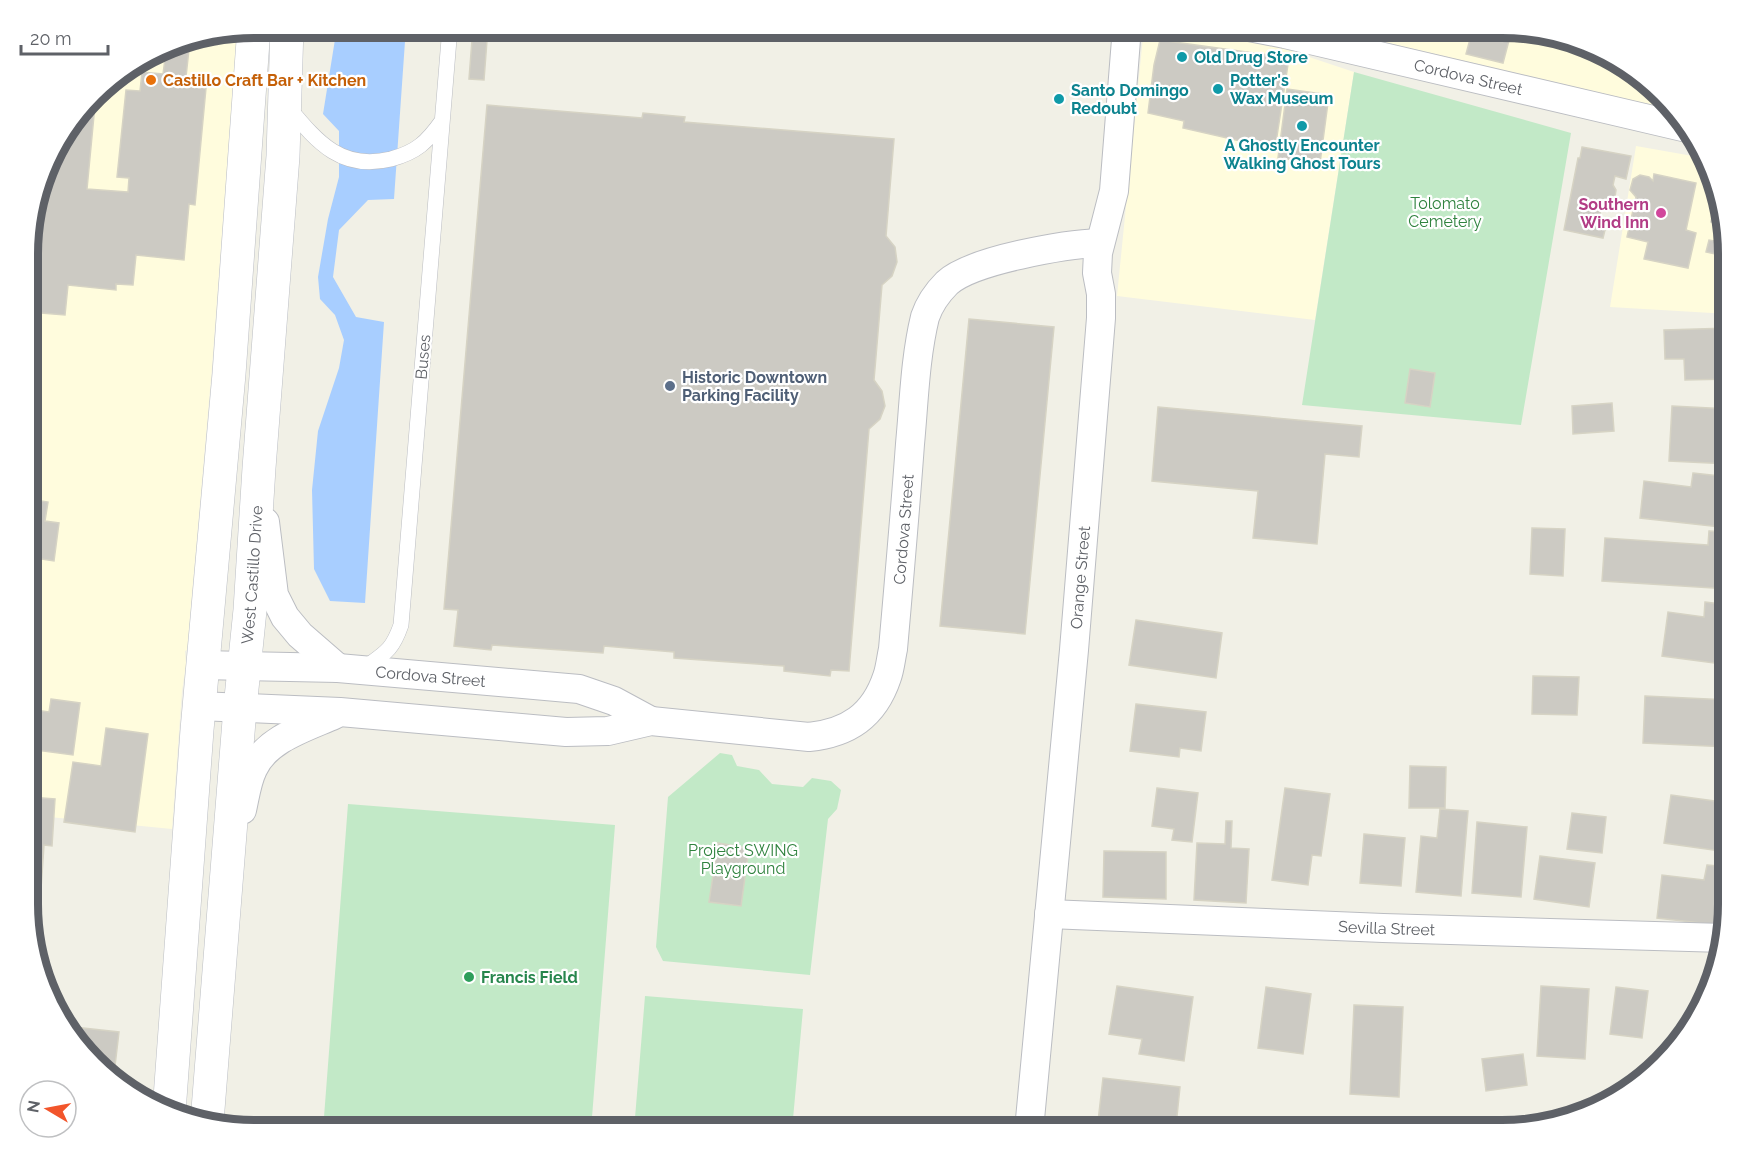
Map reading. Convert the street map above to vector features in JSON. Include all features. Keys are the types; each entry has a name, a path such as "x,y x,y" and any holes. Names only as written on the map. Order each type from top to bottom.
{"main road":[{"path":"170,1102 199,706 229,374 253,38"},
{"name":"West Castillo Drive","path":"208,1114 250,610 283,156 287,38"}],"street":[{"name":"Orange Street","path":"1030,1120 1074,650 1100,326 1101,294 1097,263 1114,191 1126,38"},
{"name":"Cordova Street","path":"1318,38 1676,125"},
{"name":"Cordova Street","path":"199,706 340,712 566,732 608,731 651,721 809,737 834,733 862,717 877,700 887,677 893,649 917,365 926,315 934,299 948,283 979,266 1068,245 1100,243"},
{"path":"259,468 274,595 285,616 300,635 350,669"},
{"name":"Cordova Street","path":"203,665 350,669 579,689 614,701 651,721"},
{"path":"227,868 253,768 273,745 340,712"},
{"name":"Sevilla Street","path":"1049,914 1383,928 1716,938"}],"lane":[{"name":"Buses","path":"350,669 387,651 400,625 449,38"},
{"path":"284,103 312,136 334,153 361,162 375,162 401,156 419,148 430,138 442,121"}],"shaded area":[{"path":"236,38 212,367 187,650 185,651 186,664 172,829 38,816 39,226 49,184 66,146 91,111 111,91 146,66 171,54 198,45"},
{"path":"1143,38 1229,38 1282,48 1354,72 1315,320 1117,296"},
{"path":"1368,38 1516,38 1558,45 1610,66 1634,82 1661,107"},
{"path":"1636,146 1695,156 1707,184 1717,226 1718,313 1610,307"}],"green space":[{"name":"Tolomato Cemetery","path":"1354,72 1571,133 1521,425 1302,405"},
{"name":"Project SWING Playground","path":"720,753 732,755 737,766 759,770 772,784 803,787 812,778 831,781 841,790 837,809 828,819 810,975 663,961 656,947 668,797"},
{"name":"Francis Field","path":"348,804 615,825 592,1120 324,1120"},
{"path":"645,996 803,1009 793,1120 635,1120"}],"water":[{"path":"335,38 405,38 394,199 368,200 339,230 333,277 356,317 384,322 365,603 330,601 314,569 312,490 318,431 339,368 344,340 335,315 320,299 318,277 328,219 339,177 339,131 323,114"}],"building":[{"path":"472,38 487,38 484,80 469,79"},
{"path":"1470,38 1510,38 1503,63 1466,54"},
{"name":"Potter's Wax Museum","path":"1160,40 1289,58 1275,149 1183,128 1184,121 1148,113 1154,65"},
{"path":"189,48 185,86 206,88 195,205 189,204 184,260 136,255 133,285 116,284 116,290 68,285 65,315 38,313 39,226 49,184 66,146 95,107 87,189 128,192 129,178 117,177 126,90 140,91 142,72 163,74 165,57"},
{"path":"1287,89 1329,95 1320,163 1278,158"},
{"name":"Historic Downtown Parking Facility","path":"487,105 642,118 643,113 685,117 684,122 894,139 886,236 895,247 897,262 892,276 882,285 874,380 882,391 885,406 880,419 869,429 849,671 831,670 830,676 784,671 784,666 674,658 674,652 604,646 603,653 492,645 491,650 454,646 458,610 444,609"},
{"path":"1582,147 1631,156 1626,179 1615,176 1613,185 1616,190 1615,197 1610,201 1608,211 1601,209 1599,221 1607,222 1603,238 1564,230"},
{"name":"Southern Wind Inn","path":"1654,174 1696,183 1686,230 1696,233 1688,268 1644,259 1648,242 1627,237 1636,197 1630,190 1633,179 1640,175 1649,177 1653,181"},
{"path":"1714,210 1716,223 1711,222"},
{"path":"1709,240 1718,242 1718,255 1706,252"},
{"path":"969,319 1054,327 1025,634 940,626"},
{"path":"1718,328 1718,379 1685,380 1684,359 1665,359 1664,330"},
{"path":"1410,369 1435,373 1430,407 1405,403"},
{"path":"1612,403 1614,431 1573,434 1572,406"},
{"path":"1672,406 1718,408 1718,463 1669,461"},
{"path":"1158,407 1362,426 1359,457 1325,454 1317,544 1253,538 1258,491 1152,481"},
{"path":"1693,473 1718,476 1718,527 1640,518 1644,481 1691,487"},
{"path":"38,500 48,502 45,521 59,523 54,561 38,558"},
{"path":"1532,528 1565,529 1563,576 1530,574"},
{"path":"1709,531 1718,531 1718,588 1602,581 1605,538 1708,545"},
{"path":"1705,602 1718,604 1718,664 1662,656 1668,612 1704,617"},
{"path":"1136,620 1222,633 1216,678 1129,665"},
{"path":"1533,676 1579,677 1577,715 1532,714"},
{"path":"1645,696 1718,699 1718,746 1643,743"},
{"path":"51,699 80,703 73,755 38,750 38,710 49,712"},
{"path":"1136,704 1206,712 1201,751 1180,748 1179,757 1130,751"},
{"path":"106,728 148,734 135,832 64,822 73,762 101,766"},
{"path":"1410,766 1446,767 1445,808 1409,808"},
{"path":"1157,788 1198,793 1192,842 1172,840 1174,829 1152,826"},
{"path":"1285,788 1330,794 1321,856 1312,855 1308,885 1272,880"},
{"path":"1671,795 1718,801 1718,851 1664,843"},
{"path":"38,798 55,799 52,846 44,845 41,889 38,889"},
{"path":"1440,809 1468,811 1461,896 1416,892 1421,836 1437,838"},
{"path":"1572,813 1606,817 1602,853 1567,849"},
{"path":"1226,821 1232,821 1231,848 1249,849 1246,903 1194,900 1197,843 1225,844"},
{"path":"1477,822 1527,827 1521,897 1472,893"},
{"path":"1364,834 1405,838 1401,886 1360,883"},
{"path":"718,843 749,848 741,906 709,902"},
{"path":"1104,851 1166,852 1166,899 1103,897"},
{"path":"1540,856 1595,863 1589,907 1534,899"},
{"path":"1707,865 1718,866 1717,925 1657,918 1662,875 1704,880"},
{"path":"1117,986 1193,997 1184,1061 1139,1054 1142,1039 1109,1034"},
{"path":"1541,986 1589,989 1585,1059 1537,1056"},
{"path":"1266,987 1311,994 1303,1054 1258,1048"},
{"path":"1616,987 1648,991 1642,1038 1610,1034"},
{"path":"1354,1005 1403,1007 1399,1097 1350,1094"},
{"path":"77,1027 119,1032 115,1066 110,1065 91,1046"},
{"path":"1523,1054 1527,1085 1486,1091 1482,1059"},
{"path":"1103,1078 1180,1087 1177,1120 1098,1120"}],"place":[{"name":"Old Drug Store","path":"1182,57"},
{"name":"Castillo Craft Bar + Kitchen","path":"151,80"},
{"name":"Potter's Wax Museum","path":"1218,89"},
{"name":"Santo Domingo Redoubt","path":"1059,99"},
{"name":"A Ghostly Encounter Walking Ghost Tours","path":"1302,126"},
{"name":"Southern Wind Inn","path":"1661,213"},
{"name":"Historic Downtown Parking Facility","path":"670,386"},
{"name":"Francis Field","path":"469,977"}]}
